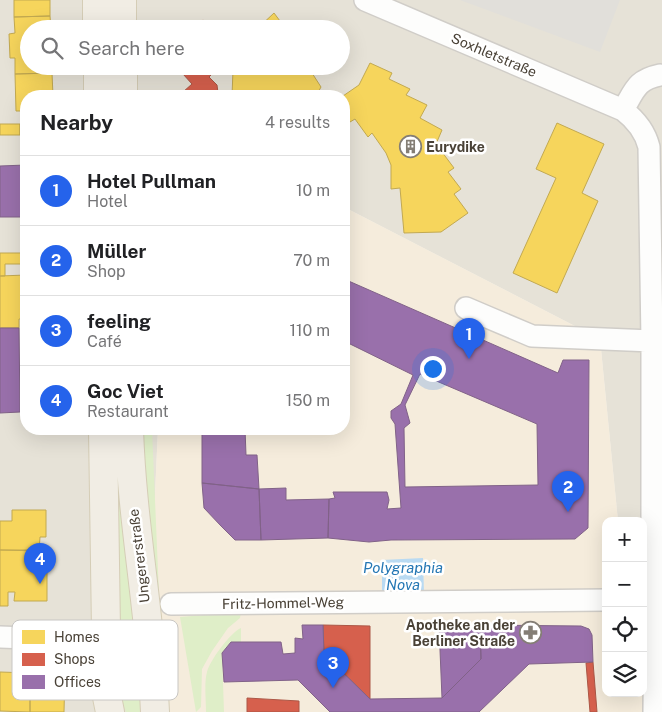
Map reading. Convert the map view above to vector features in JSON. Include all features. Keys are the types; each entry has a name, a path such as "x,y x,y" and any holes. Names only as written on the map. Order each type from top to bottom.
{"main road":[{"path":"97,0 97,20"},
{"path":"122,0 122,20"},
{"path":"98,75 98,90"},
{"path":"123,75 123,90"},
{"path":"103,435 106,620"},
{"name":"Ungererstraße","path":"129,435 132,498 147,620"}],"street":[{"name":"Soxhletstraße","path":"365,0 623,110"},
{"path":"654,712 655,603 658,570 652,539 652,341 648,147 646,136 641,127 633,117 623,110 637,86 646,78 660,75"},
{"path":"466,308 532,336 652,341"},
{"name":"Fritz-Hommel-Weg","path":"170,604 602,600"}],"shaded area":[{"path":"0,0 662,0 662,536 647,524 647,517 618,517 600,339 350,210 350,90 20,90 20,435 158,435 149,620 12,620 12,700 146,700 145,712 0,712"},
{"path":"460,0 620,0 600,52"},
{"path":"350,210 600,339 618,517 602,517 602,697 647,697 647,573 662,712 145,712 146,700 178,700 178,620 149,620 158,435 350,435"}],"green space":[{"path":"113,435 121,435 136,620 117,620"},
{"path":"137,435 152,435 159,594 150,594"},
{"path":"241,612 240,618 228,628 202,669 201,707 196,712 180,617"},
{"path":"241,628 241,642 231,642 222,653 224,712 206,712 206,681 209,667 216,654"},
{"path":"121,700 143,700 144,712 126,712"}],"water":[{"name":"Polygraphia Nova","path":"423,558 424,594 382,595 382,560"}],"building: Homes":[{"path":"14,0 50,0 50,16 14,17"},
{"path":"274,13 279,20 267,20"},
{"path":"50,16 50,20 20,20 20,74 15,74 15,58 10,58 9,34 15,33 14,17"},
{"name":"Eurydike","path":"370,63 392,73 389,79 410,89 406,95 427,105 420,118 442,130 436,144 454,168 448,172 461,189 454,194 468,213 441,232 404,233 400,188 391,189 391,165 386,153 372,133 368,137 355,119 350,122 350,91 359,85"},
{"path":"15,74 52,75 53,90 20,90 20,111 16,111"},
{"path":"233,75 313,75 321,87 319,90 232,90"},
{"path":"557,123 604,144 582,193 598,201 557,293 513,273 556,178 536,169"},
{"path":"0,124 20,124 20,135 0,135"},
{"path":"0,253 20,253 20,264 5,264 5,276 0,276"},
{"path":"20,275 19,328 0,328 0,276"},
{"path":"12,510 46,510 46,537 40,537 39,551 0,550 0,521 12,521"},
{"path":"0,550 33,550 33,565 40,565 40,569 47,569 47,601 14,601 15,592 8,592 8,606 0,606"},
{"path":"0,672 12,672 12,700 30,700 30,712 0,711"},
{"path":"30,700 64,700 64,712 30,712"}],"building: Shops":[{"path":"184,75 211,75 209,77 217,85 218,90 185,90 192,84"},
{"path":"323,625 370,626 370,699 324,654"},
{"path":"593,662 597,712 590,712 586,663"},
{"path":"247,698 299,701 299,712 247,712"}],"building: Offices":[{"path":"20,165 20,217 0,217 0,166"},
{"path":"350,282 558,373 563,360 589,360 588,528 575,539 391,540 369,542 328,538 329,499 335,498 333,492 387,492 389,500 387,509 401,508 395,424 391,418 391,411 401,404 413,375 350,344","holes":["420,374 537,424 538,485 405,487 404,428 410,423 405,405"]},
{"path":"0,328 19,328 20,412 0,413"},
{"path":"202,435 245,435 246,455 257,455 259,489 202,483"},
{"path":"202,483 259,489 261,540 235,540 204,508"},
{"path":"286,488 286,500 329,499 328,538 261,540 259,489"},
{"path":"302,625 323,625 324,654 370,699 442,698 481,659 480,625 581,626 589,629 592,635 593,662 529,664 479,712 330,712 298,680 224,682 222,653 231,642 281,642 283,654 295,653 295,638 303,639"},
{"path":"480,625 481,659 442,698 439,626"}],"place":[{"name":"Eurydike","path":"410,147"},
{"name":"Hotel Pullman","path":"469,359"},
{"name":"Müller","path":"568,512"},
{"name":"Goc Viet","path":"40,584"},
{"name":"Apotheke an der Berliner Straße","path":"531,633"},
{"name":"feeling","path":"333,688"}]}
